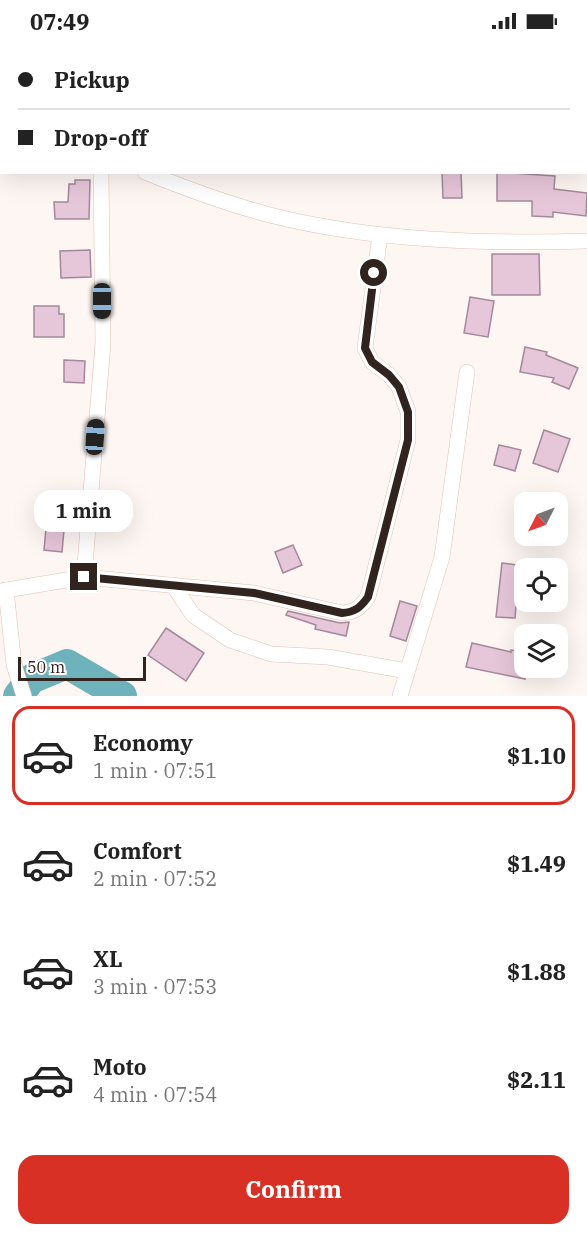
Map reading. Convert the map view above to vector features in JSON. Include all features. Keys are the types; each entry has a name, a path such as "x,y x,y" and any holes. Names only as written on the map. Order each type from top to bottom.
{"street":[{"path":"84,577 103,344 101,174"},
{"path":"150,174 184,188 275,216 380,235 451,240 587,241"},
{"path":"24,696 14,665 3,591 84,577 254,593 342,613 354,612 368,597 408,440 408,412 399,387 389,375 372,362 365,348 380,235"},
{"path":"400,696 442,557 467,372"},
{"path":"173,585 193,615 230,640 271,654 328,657 407,671"}],"building":[{"path":"442,174 461,174 462,198 443,198"},
{"path":"497,174 555,176 554,189 587,193 586,216 553,212 553,217 532,216 532,201 497,201"},
{"path":"75,180 90,180 89,219 55,219 54,202 68,202 69,184 75,184"},
{"path":"90,250 91,277 61,278 60,251"},
{"path":"492,254 539,254 540,295 492,295"},
{"path":"470,297 494,301 488,337 464,333"},
{"path":"34,306 59,306 59,314 64,314 64,337 34,337"},
{"path":"525,347 547,352 546,355 578,368 569,389 552,382 554,378 520,372"},
{"path":"64,360 85,361 84,383 64,382"},
{"path":"544,430 570,439 558,472 533,463"},
{"path":"499,445 521,450 515,471 494,465"},
{"path":"46,528 64,530 62,552 44,550"},
{"path":"293,545 302,565 283,573 275,552"},
{"path":"502,563 514,565 515,618 496,617"},
{"path":"400,601 417,606 406,641 390,636"},
{"path":"288,611 340,623 349,622 346,636 315,629 316,625 286,615"},
{"path":"166,628 204,653 186,681 148,655"},
{"path":"472,643 511,652 514,650 514,677 466,667"}],"waterway":[{"path":"18,696 31,679 67,664 122,696"}],"route":[{"path":"84,577 254,593 342,613 354,612 361,607 368,597 408,440 408,412 399,387 389,375 372,362 365,348 374,273"}]}
